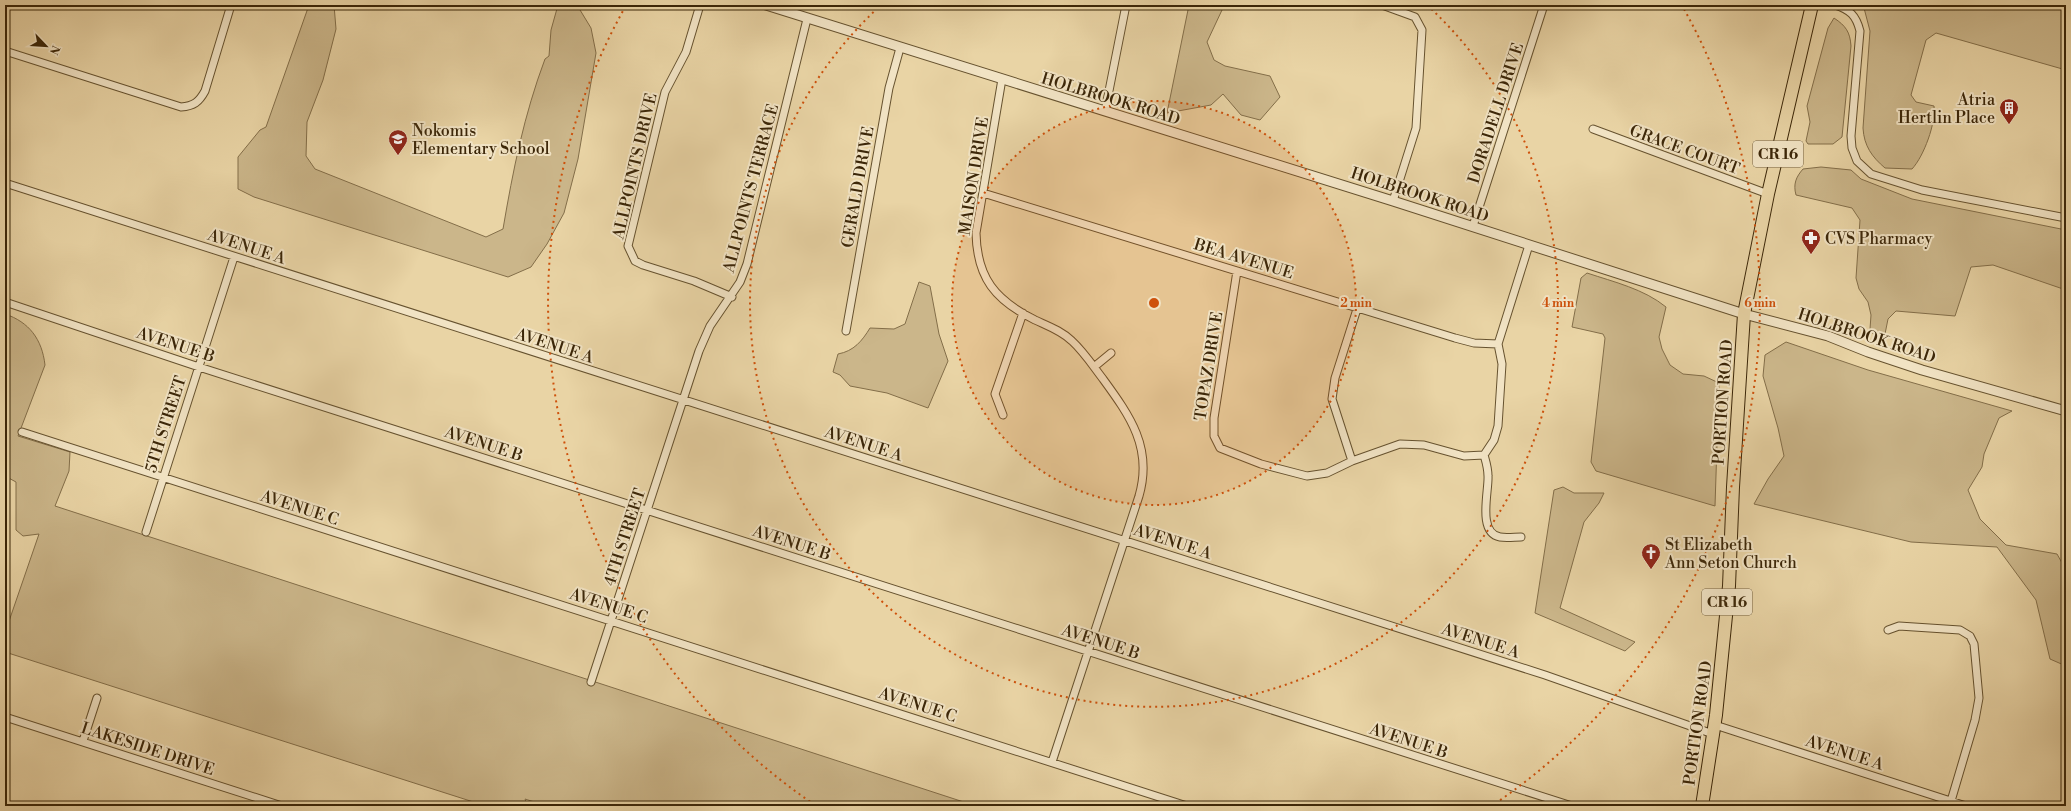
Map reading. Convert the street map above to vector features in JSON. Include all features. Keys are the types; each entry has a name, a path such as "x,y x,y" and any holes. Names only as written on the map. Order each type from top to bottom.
{"main road":[{"name":"PORTION ROAD","path":"1702,806 1714,729 1729,586 1733,487 1744,314 1768,194 1812,5"}],"street":[{"path":"5,51 181,107 188,107 199,101 205,90 231,5"},
{"name":"ALLPOINTS DRIVE","path":"700,5 686,52 665,92 628,246 635,261 643,265 694,281 732,297"},
{"name":"HOLBROOK ROAD","path":"766,5 1473,226 1744,314 1822,334 1868,352 1922,370 2066,411"},
{"path":"1105,111 1126,5"},
{"path":"1382,5 1415,17 1422,30 1416,128 1393,201"},
{"path":"1835,5 1851,11 1857,19 1860,31 1851,136 1852,148 1858,161 1871,174 1922,190 2066,218"},
{"name":"DORADELL DRIVE","path":"1473,226 1543,8"},
{"name":"ALLPOINTS TERRACE","path":"682,400 699,351 710,326 732,297 744,273 807,19"},
{"name":"GERALD DRIVE","path":"846,331 889,88 900,48"},
{"name":"MAISON DRIVE","path":"1002,79 984,193 976,233 978,262 986,279 996,292 1011,306 1051,326 1072,341 1094,367 1127,412 1140,443 1143,470 1142,484 1052,762"},
{"name":"GRACE COURT","path":"1593,129 1768,194"},
{"name":"AVENUE A","path":"5,183 1714,729 1966,806"},
{"name":"BEA AVENUE","path":"984,193 1455,338 1474,343 1498,344"},
{"path":"1521,537 1499,537 1492,532 1487,525 1485,517 1489,477 1484,455 1494,440 1498,426 1502,364 1498,344 1529,245"},
{"name":"5TH STREET","path":"146,532 162,478 234,257"},
{"name":"TOPAZ DRIVE","path":"1237,270 1213,429 1215,442 1227,452 1307,476 1327,473 1352,461 1389,447 1411,443 1424,445 1459,455 1484,455"},
{"name":"AVENUE B","path":"5,302 199,367 1572,806"},
{"path":"1352,461 1332,399 1335,378 1357,308"},
{"path":"1003,415 995,394 1023,313"},
{"path":"1094,367 1111,353"},
{"name":"4TH STREET","path":"591,682 648,510 682,400"},
{"name":"AVENUE C","path":"22,432 162,478 612,620 1187,806"},
{"path":"1888,630 1899,626 1960,630 1970,636 1974,644 1979,698 1975,720 1950,801"},
{"path":"83,741 97,698"},
{"name":"LAKESIDE DRIVE","path":"5,717 282,806"}],"shaded area":[{"path":"309,5 334,5 336,29 323,80 307,122 306,156 315,169 486,237 503,229 525,122 545,59 549,56 551,30 558,5 577,5 591,28 596,53 578,159 564,213 547,244 531,267 508,277 254,197 238,189 238,157 260,130 266,127"},
{"path":"1189,5 1228,5 1222,10 1207,42 1214,60 1225,66 1270,76 1280,97 1260,120 1241,115 1223,94 1211,105 1167,113"},
{"path":"1860,5 2066,5 2066,70 1936,33 1926,40 1911,95 1916,102 1934,106 1933,121 1925,148 1912,169 1885,168 1876,160 1867,146 1863,128 1870,31 1864,8"},
{"path":"1834,18 1847,30 1850,37 1851,46 1842,137 1833,144 1808,144 1806,141 1810,122 1807,106 1828,28"},
{"path":"1821,167 1851,170 1861,179 1912,199 2066,230 2066,290 1993,265 1971,267 1955,316 1896,311 1888,319 1885,334 1874,335 1870,329 1871,315 1868,302 1859,289 1856,278 1860,220 1852,208 1796,195 1796,181 1803,169"},
{"path":"1587,273 1648,295 1666,307 1659,337 1662,349 1670,365 1683,374 1704,376 1719,383 1715,506 1596,471 1591,462 1605,338 1603,334 1572,327 1581,278"},
{"path":"919,282 930,286 939,334 948,361 928,408 887,393 850,386 840,375 833,372 838,354 844,353 857,345 870,328 894,329 905,324"},
{"path":"5,314 21,322 33,333 41,347 45,365 18,436 70,452 69,471 55,506 976,806 547,806 525,799 528,806 486,806 5,652 5,627 7,627 39,534 23,536 16,530 16,482 5,476"},
{"path":"1786,342 1868,370 2012,411 1999,418 1984,454 1982,467 1968,490 1980,519 2006,545 2057,554 2066,570 2062,606 2066,608 2066,666 2050,659 2036,600 1997,547 1911,542 1754,504 1768,479 1784,456 1778,428 1763,376 1765,355"},
{"path":"1563,487 1574,493 1604,493 1599,503 1584,522 1560,608 1635,642 1625,651 1535,613 1554,490"}],"place":[{"name":"Atria Hertlin Place","path":"2009,125"},
{"name":"Nokomis Elementary School","path":"398,156"},
{"name":"CVS Pharmacy","path":"1811,255"},
{"name":"St Elizabeth Ann Seton Church","path":"1651,570"}]}
